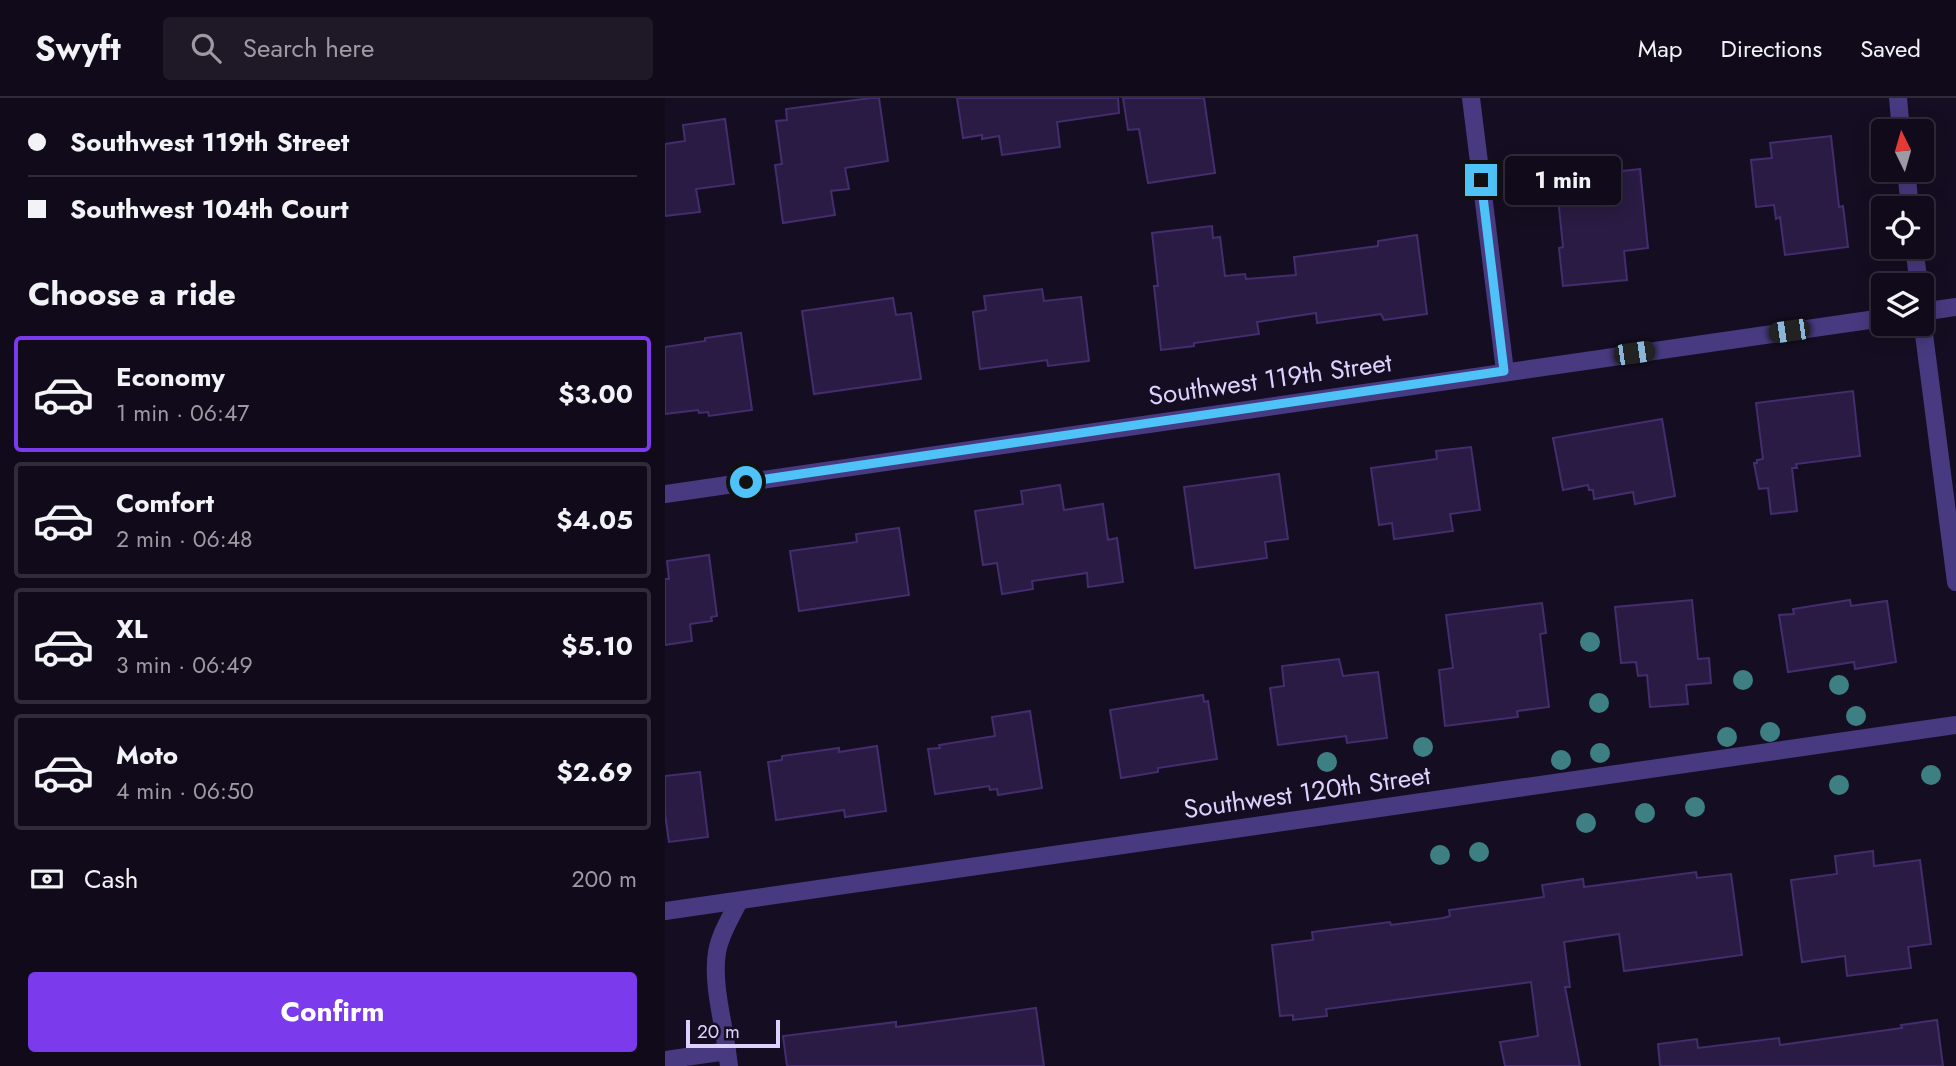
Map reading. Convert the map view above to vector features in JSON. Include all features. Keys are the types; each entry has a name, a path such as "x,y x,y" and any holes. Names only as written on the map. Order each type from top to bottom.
{"street":[{"path":"1471,98 1504,371"},
{"path":"1898,98 1900,119"},
{"path":"1934,310 1956,307"},
{"name":"Southwest 119th Street","path":"665,494 1871,320"},
{"path":"1925,336 1956,582"},
{"name":"Southwest 120th Street","path":"665,911 1956,726"},
{"path":"665,1060 728,1058 717,978 717,952 739,901"}],"building":[{"path":"879,98 888,161 845,168 849,189 831,191 835,215 783,223 775,165 782,164 776,121 787,120 786,109"},
{"path":"957,98 1118,98 1119,113 1057,122 1060,147 1002,155 999,136 963,138"},
{"path":"1123,98 1204,98 1215,173 1148,183 1139,129 1128,130"},
{"path":"725,119 734,184 696,189 700,212 665,216 665,144 685,141 683,125"},
{"path":"1831,136 1839,207 1843,206 1848,247 1785,255 1780,217 1776,219 1774,205 1756,207 1751,160 1772,158 1770,143"},
{"path":"1640,169 1648,248 1624,251 1627,280 1563,286 1559,248 1563,247 1556,178"},
{"path":"1212,226 1213,238 1220,237 1225,276 1245,274 1246,279 1296,275 1294,257 1378,246 1378,241 1417,235 1427,314 1384,320 1381,314 1317,323 1316,313 1257,322 1259,334 1161,350 1152,233"},
{"path":"1042,289 1044,301 1081,297 1089,361 1048,366 1047,360 980,369 973,312 986,310 984,296"},
{"path":"893,298 896,315 911,313 921,379 814,394 802,311"},
{"path":"741,333 752,410 709,416 708,412 699,413 698,410 665,414 665,347"},
{"path":"1853,391 1860,456 1796,464 1797,468 1792,468 1797,511 1771,514 1768,488 1759,489 1754,463 1763,459 1756,403"},
{"path":"1662,419 1675,496 1635,504 1633,492 1594,499 1593,490 1589,490 1588,485 1563,490 1553,438"},
{"path":"1471,447 1480,510 1450,514 1453,531 1394,539 1392,523 1379,525 1371,468 1437,459 1436,451"},
{"path":"1279,474 1288,539 1265,542 1267,558 1195,568 1184,487"},
{"path":"1060,485 1064,510 1103,504 1108,540 1117,538 1123,582 1088,587 1087,573 1032,581 1033,589 1002,594 997,563 983,565 975,511 1023,504 1021,491"},
{"path":"899,528 909,595 799,611 790,551 857,542 856,534"},
{"path":"709,555 717,616 711,617 712,621 690,624 692,641 665,645 665,579 669,579 667,561"},
{"path":"1692,600 1698,659 1709,658 1711,683 1686,685 1688,704 1650,707 1647,675 1638,676 1636,662 1621,663 1615,607"},
{"path":"1850,600 1851,606 1887,601 1896,662 1855,669 1854,662 1788,672 1779,615 1794,614 1793,609"},
{"path":"1542,603 1546,633 1540,634 1549,707 1517,711 1518,717 1445,726 1439,670 1453,668 1446,615"},
{"path":"1339,659 1343,676 1378,672 1387,738 1347,743 1346,736 1278,745 1270,688 1284,686 1282,666"},
{"path":"1203,695 1204,702 1208,701 1217,759 1158,768 1158,772 1121,778 1110,710"},
{"path":"1030,711 1042,788 998,795 997,789 990,790 989,786 935,794 928,749 995,736 992,717"},
{"path":"877,746 886,811 845,817 844,810 776,820 768,762 782,760 782,756"},
{"path":"700,772 708,837 669,842 665,814 665,776"},
{"path":"1873,851 1874,866 1920,860 1931,944 1908,947 1911,968 1847,976 1845,956 1802,962 1791,880 1837,874 1835,856"},
{"path":"1696,872 1697,878 1731,874 1742,955 1624,971 1619,934 1564,942 1570,987 1565,987 1580,1066 1505,1066 1500,1042 1538,1036 1531,982 1326,1009 1327,1016 1293,1020 1293,1015 1280,1016 1272,945 1313,940 1312,932 1443,918 1450,916 1449,910 1544,897 1542,885 1583,879 1584,887"},
{"path":"1036,1008 1044,1066 787,1066 783,1036 896,1022 896,1027"},
{"path":"1937,1020 1943,1066 1660,1066 1658,1044 1697,1039 1698,1048 1779,1038 1780,1045 1902,1028 1901,1025"}],"route":[{"path":"746,482 1504,371 1481,180"}]}
